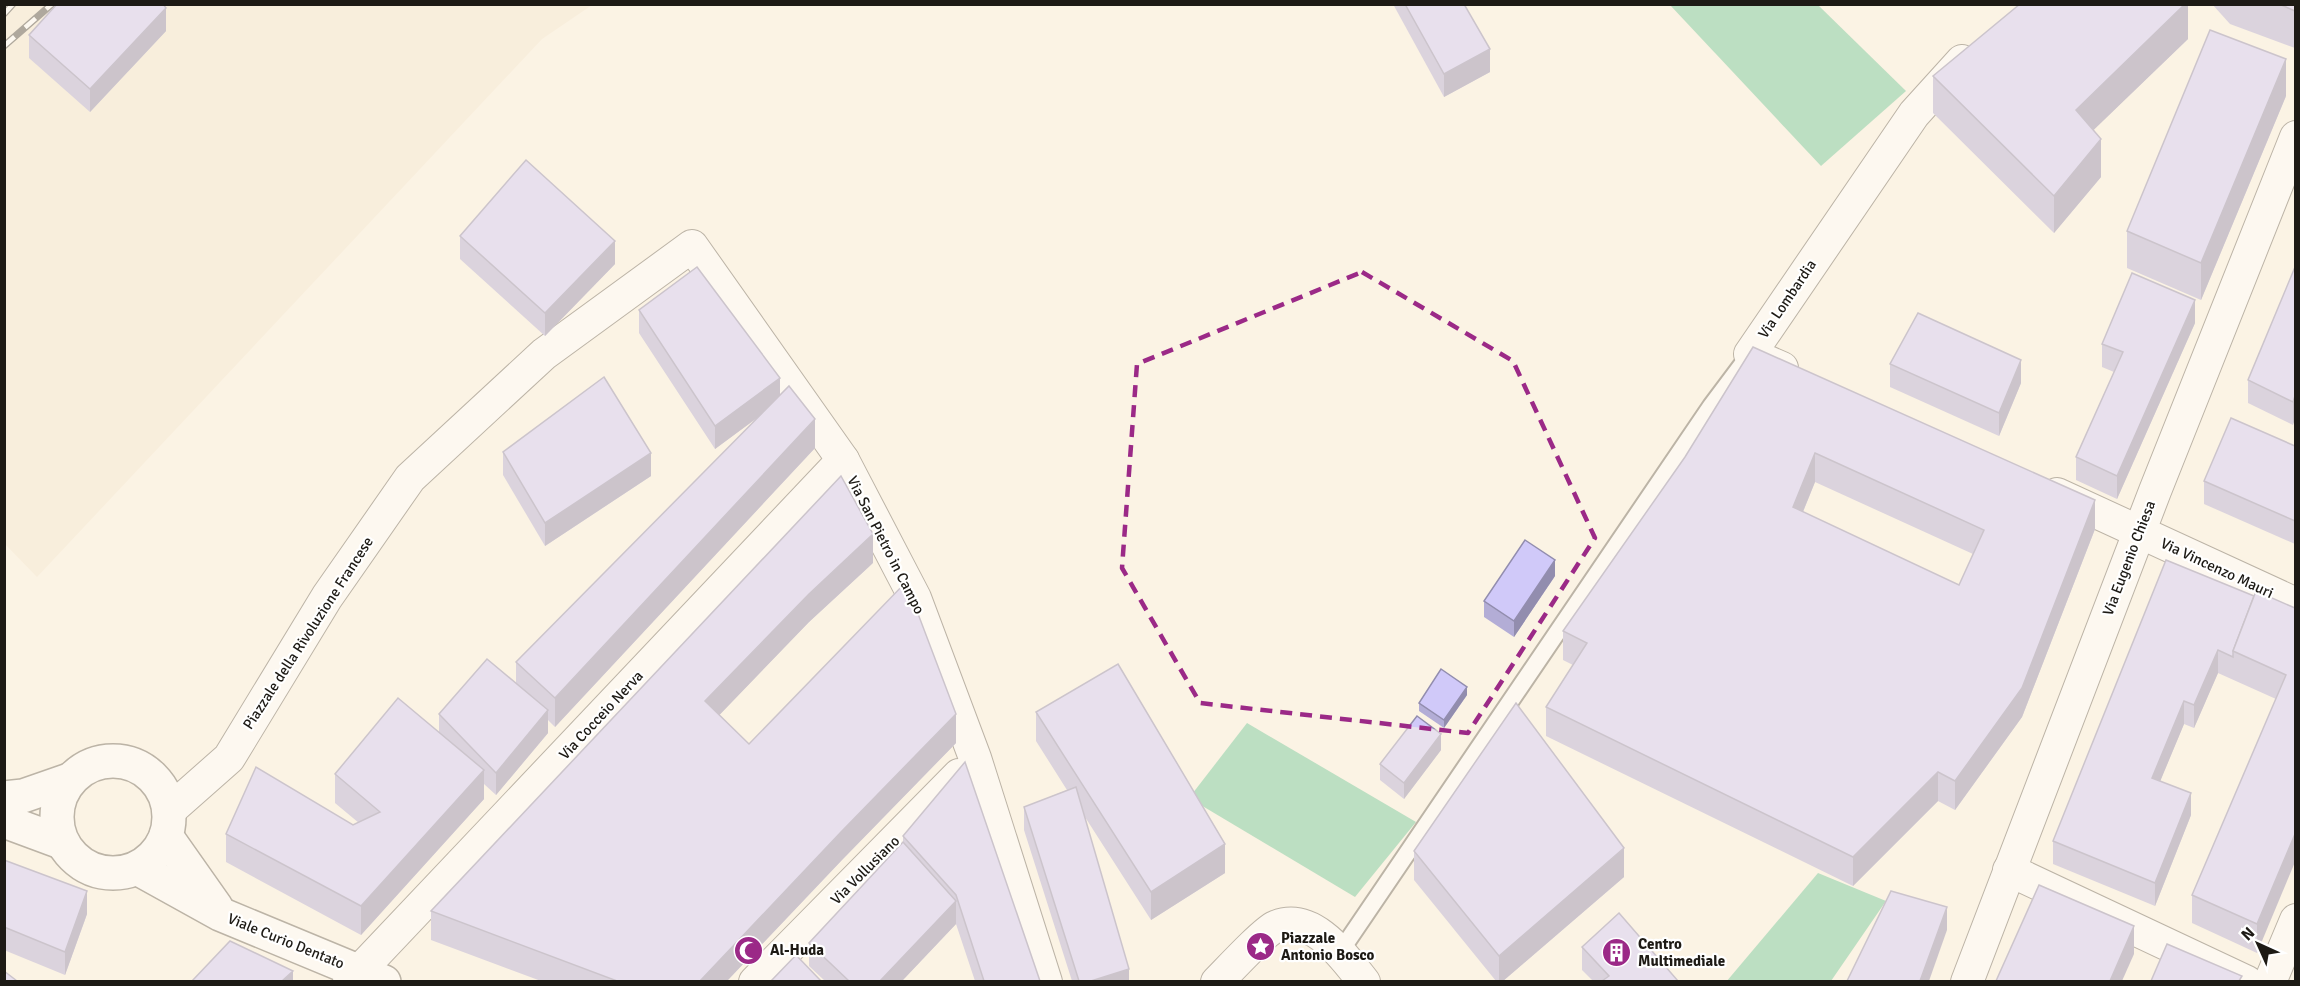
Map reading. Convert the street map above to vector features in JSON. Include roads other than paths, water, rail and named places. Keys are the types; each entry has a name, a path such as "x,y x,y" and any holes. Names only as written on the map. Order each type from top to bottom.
{"street":[{"name":"Via Lombardia","path":"1804,378 1750,354 1914,114 1962,61 1988,40"},
{"name":"Via Eugenio Chiesa","path":"1967,981 2139,532 2295,137"},
{"name":"Via San Pietro in Campo","path":"692,246 843,460 915,598 975,758 1046,981"},
{"name":"Piazzale della Rivoluzione Francese","path":"168,823 229,758 327,597 410,478 544,354 692,246"},
{"name":"Via Cocceio Nerva","path":"364,978 843,460"},
{"path":"2031,482 2139,532"},
{"name":"Via Vincenzo Mauri","path":"2139,532 2295,604"},
{"name":"Via Vollusiano","path":"755,981 975,758"},
{"name":"Viale Curio Dentato","path":"4,798 24,796 69,780 81,770 95,763 110,760 126,761 149,773 159,784 166,797 168,823 220,914"},
{"path":"69,780 58,799 56,820 61,842 85,867 102,873 120,874 137,868 159,849 168,823"},
{"path":"4,820 61,842"},
{"name":"Viale Curio Dentato","path":"137,868 220,914 364,978"},
{"path":"2009,870 2247,981"},
{"path":"1217,981 1274,927 1299,923 1321,935 1340,952 1364,981"},
{"path":"2270,981 2293,931"}],"lane":[{"path":"1340,952 1711,406 1750,354"}],"railway":[{"path":"4,14 13,4"},
{"path":"4,46 52,4"}],"place":[{"name":"Piazzale Antonio Bosco","path":"1260,947"},
{"name":"Al-Huda","path":"749,950"},
{"name":"Centro Multimediale","path":"1617,953"}]}
